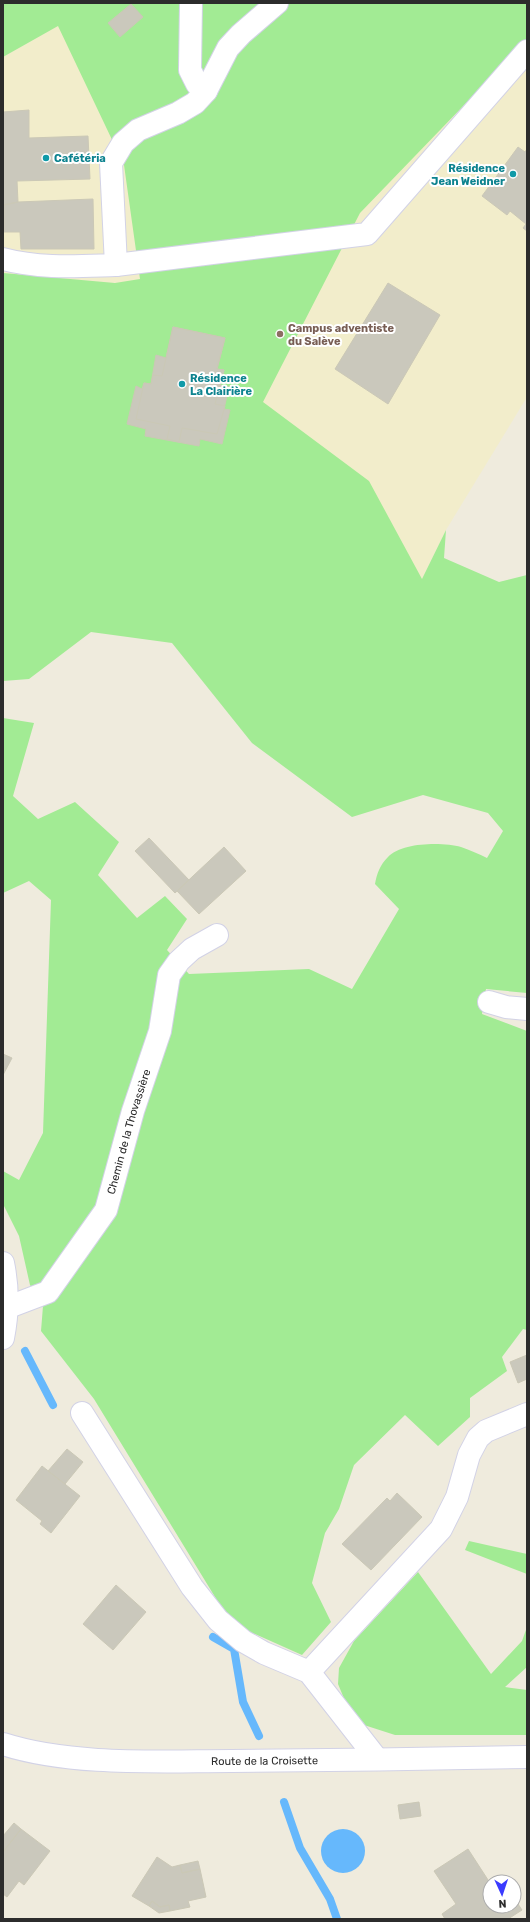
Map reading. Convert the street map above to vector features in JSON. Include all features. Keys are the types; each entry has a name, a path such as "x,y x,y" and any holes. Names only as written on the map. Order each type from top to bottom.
{"street":[{"path":"191,3 190,70 197,84 206,91"},
{"path":"116,265 111,163 123,143 138,130 178,113 195,103 206,91 228,48 241,34 277,3"},
{"path":"3,259 19,263 57,266 116,265 367,234 527,51"},
{"name":"Chemin de la Thovassière","path":"6,1308 48,1292 106,1210 133,1111 160,1030 169,975 179,961 192,949 217,935"},
{"path":"489,1002 506,1007 527,1010"},
{"path":"3,1263 6,1282 6,1308 3,1338"},
{"path":"82,1413 192,1587 218,1620 243,1641 264,1653 309,1672 377,1759"},
{"path":"309,1672 441,1529 457,1497 469,1455 478,1438 486,1431 527,1414"},
{"name":"Route de la Croisette","path":"3,1744 48,1754 109,1759 178,1761 527,1757"}],"shaded area":[{"name":"Campus adventiste du Salève","path":"527,3 527,397 446,530 382,661 9,275 3,273 3,57 57,26"}],"green space":[{"path":"3,3 527,3 527,40 360,213 263,402 369,481 422,579 446,530 444,558 499,582 527,575 527,993 486,989 482,1014 527,1031 527,1330 523,1329 502,1357 507,1371 470,1398 470,1417 438,1446 405,1415 354,1465 339,1509 325,1533 312,1583 331,1622 302,1655 255,1634 244,1632 223,1610 94,1399 41,1331 43,1306 30,1285 19,1236 3,1204 3,1171 19,1180 43,1133 51,900 29,881 3,893 3,718 34,723 13,796 38,819 75,802 119,842 98,875 137,918 165,896 187,919 167,950 189,974 309,969 352,989 399,909 375,884 379,869 388,857 394,852 403,848 423,844 444,844 461,847 487,858 503,831 488,813 423,795 352,817 252,743 172,643 91,632 29,679 3,681 3,273 115,283 140,279 124,165 58,26 3,57"},
{"path":"469,1541 527,1554 527,1574 465,1550"},
{"path":"418,1572 491,1674 522,1641 527,1627 527,1667 505,1687 527,1690 527,1735 395,1735 364,1725 351,1715 338,1684 339,1668 354,1641"}],"water":[{"path":"343,1829 355,1833 361,1839 365,1851 361,1863 355,1869 343,1873 331,1869 325,1863 321,1851 325,1839 331,1833"}],"building":[{"path":"131,4 143,17 120,37 108,23"},
{"name":"Cafétéria","path":"29,110 29,138 88,136 90,179 17,181 18,202 3,205 3,112"},
{"name":"Résidence Jean Weidner","path":"518,147 525,152 527,149 527,231 523,228 526,224 510,211 507,215 482,196"},
{"path":"93,199 94,249 21,249 20,232 4,232 4,205 18,202"},
{"path":"388,283 440,315 388,404 335,369"},
{"name":"Résidence La Clairière","path":"173,327 225,338 217,369 224,370 215,404 225,406 217,434 182,428 179,442 167,439 170,426 136,419 144,383 151,384 153,375 162,376"},
{"name":"Résidence La Clairière","path":"173,327 225,338 217,369 224,370 220,385 229,387 224,409 230,410 222,444 200,439 199,446 145,436 146,429 127,424 136,386 142,389 144,383 151,384 156,355 166,358"},
{"path":"149,838 189,880 175,893 135,851"},
{"path":"224,847 246,871 199,914 177,891"},
{"path":"3,1054 12,1058 3,1075"},
{"path":"527,1355 527,1379 518,1383 510,1362"},
{"path":"67,1449 83,1462 65,1484 48,1471"},
{"path":"42,1466 80,1496 51,1533 40,1524 42,1521 16,1500"},
{"path":"397,1493 422,1517 371,1570 342,1544 387,1498 390,1501"},
{"path":"116,1585 146,1612 113,1650 83,1624"},
{"path":"419,1802 421,1816 400,1819 398,1805"},
{"path":"14,1823 21,1829 3,1852 3,1836"},
{"path":"21,1829 50,1851 24,1885 19,1881 7,1897 3,1894 3,1852"},
{"path":"468,1849 484,1874 482,1874 482,1914 516,1914 508,1919 445,1919 442,1914 456,1904 434,1871"},
{"path":"157,1857 172,1867 180,1865 182,1873 200,1869 206,1897 188,1901 190,1907 170,1911 169,1905 160,1907 152,1901 149,1906 132,1896"},
{"path":"198,1861 200,1869 182,1873 180,1865"},
{"path":"152,1901 160,1907 169,1905 170,1911 159,1913 149,1906"}],"waterway":[{"path":"25,1351 53,1405"},
{"path":"213,1637 234,1649 243,1702 259,1736"},
{"path":"284,1802 300,1848 330,1899 337,1919"}],"place":[{"name":"Cafétéria","path":"46,158"},
{"name":"Résidence Jean Weidner","path":"513,174"},
{"name":"Campus adventiste du Salève","path":"280,334"},
{"name":"Résidence La Clairière","path":"182,384"}]}
